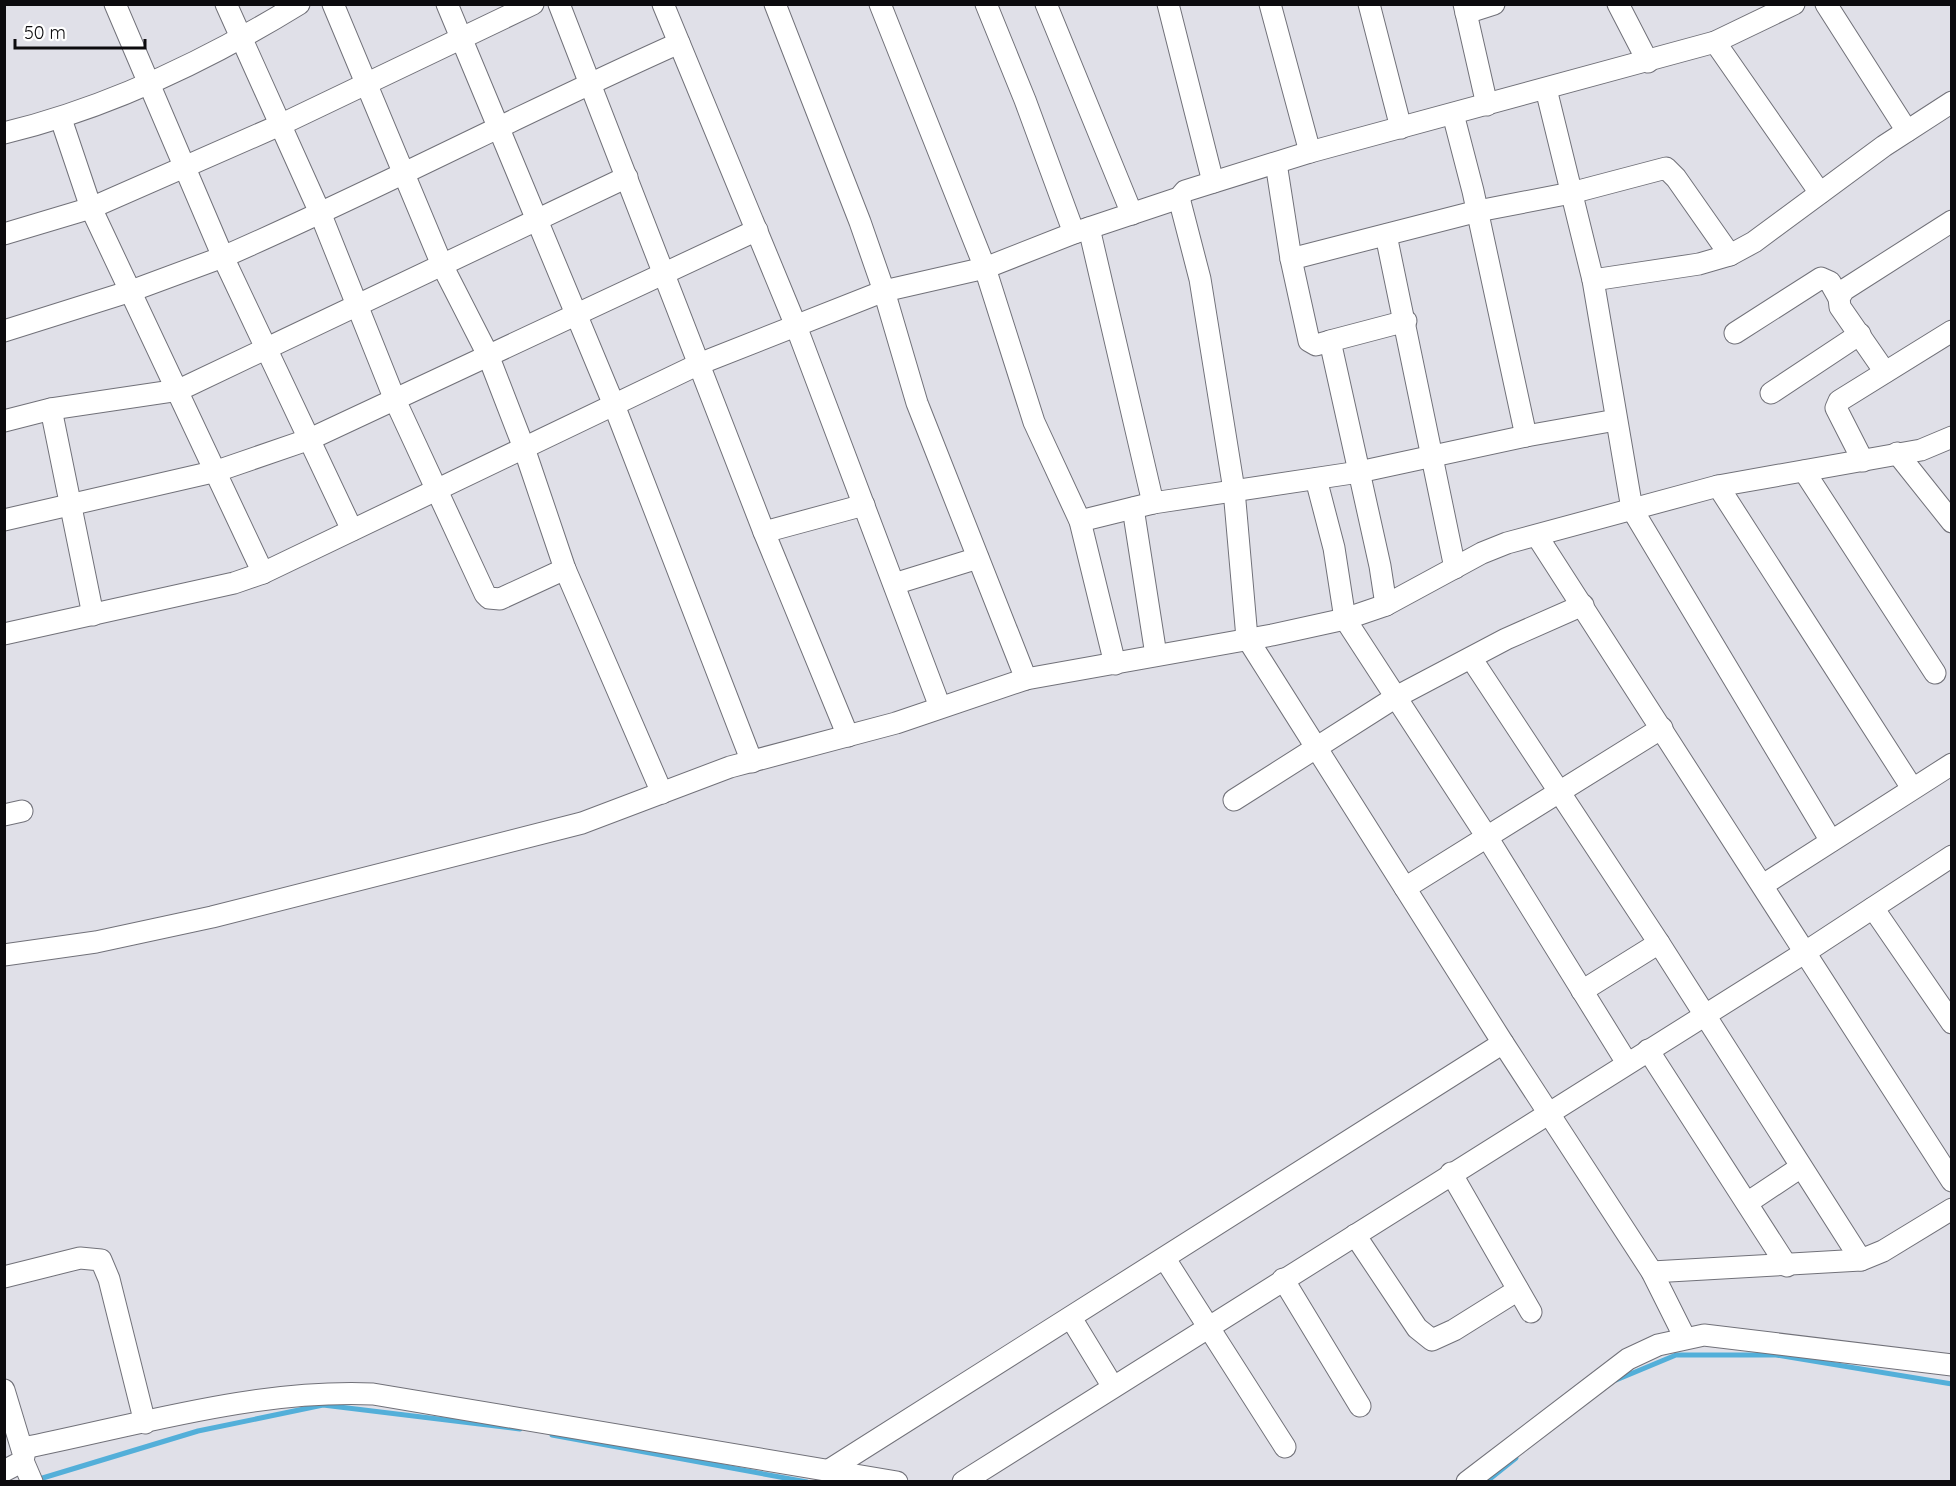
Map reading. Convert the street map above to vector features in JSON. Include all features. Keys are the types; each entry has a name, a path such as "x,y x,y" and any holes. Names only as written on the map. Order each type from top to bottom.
{"street":[{"path":"115,4 223,257 352,530"},
{"path":"226,4 321,215 395,400 435,489 489,598 500,599 565,569"},
{"path":"4,133 61,119 148,83 242,40 299,4"},
{"path":"333,4 442,265 488,354 524,448 565,569 662,793"},
{"path":"447,4 614,405 752,762"},
{"path":"4,234 91,208 280,125 533,4"},
{"path":"559,4 764,532 848,736"},
{"path":"663,4 796,326 940,707"},
{"path":"775,4 884,291 917,403 1026,679"},
{"path":"880,4 984,268 1034,422 1080,521 1115,664"},
{"path":"986,4 1081,231 1142,505 1156,656"},
{"path":"1046,4 1132,214"},
{"path":"1168,4 1213,182"},
{"path":"1270,4 1310,152"},
{"path":"1369,4 1401,128"},
{"path":"1487,105 1465,9 1494,4"},
{"path":"4,634 234,583 263,573 699,364 884,291 984,268 1081,231 1179,198 1185,191 1276,162 1715,42 1794,4"},
{"path":"1826,4 1907,131"},
{"path":"1626,7 1648,62"},
{"path":"4,331 131,291 223,257 321,215 590,82 679,42"},
{"path":"1715,42 1820,193"},
{"path":"1546,89 1593,280 1632,509 1831,841"},
{"path":"1593,280 1699,264 1730,255 1755,242 1907,131 1952,102"},
{"path":"1454,114 1478,211 1526,436"},
{"path":"61,119 91,208 179,390 263,573"},
{"path":"1276,162 1291,259 1309,341 1316,345 1406,321"},
{"path":"1291,259 1478,211 1571,193 1666,168 1676,178 1730,255"},
{"path":"4,421 51,410 179,390 627,177"},
{"path":"1179,198 1200,279 1234,490 1247,638 1503,1043 1652,1272 1685,1338"},
{"path":"1839,298 1844,290 1952,221"},
{"path":"4,520 216,471 310,439 757,230"},
{"path":"1386,235 1406,321 1455,568"},
{"path":"1735,333 1821,279 1830,282 1839,298 1840,308 1885,372"},
{"path":"1863,461 1836,408 1839,401 1952,331"},
{"path":"1771,393 1860,334"},
{"path":"1330,341 1380,566 1386,605"},
{"path":"51,410 93,615"},
{"path":"1080,521 1142,505 1359,472 1526,436 1616,420"},
{"path":"4,955 96,942 212,917 582,823 730,767 848,736 1026,679 1272,635 1345,619 1386,605 1507,543 1718,486 1921,450 1952,437"},
{"path":"1897,453 1952,522"},
{"path":"1804,471 1935,673"},
{"path":"1316,479 1334,548 1345,619 1486,837 1627,1063"},
{"path":"1718,486 1912,788"},
{"path":"764,532 864,505"},
{"path":"1537,536 1952,1181"},
{"path":"894,584 978,558"},
{"path":"1234,800 1396,697 1471,658 1583,605"},
{"path":"1471,658 1560,790 1861,1260"},
{"path":"1405,888 1662,728"},
{"path":"1763,885 1952,764"},
{"path":"963,1482 1804,953 1952,856"},
{"path":"1873,908 1952,1023"},
{"path":"1582,991 1659,943"},
{"path":"829,1470 1503,1043"},
{"path":"1648,1050 1788,1266"},
{"path":"1747,1203 1801,1167"},
{"path":"1451,1173 1531,1312"},
{"path":"1652,1272 1788,1266 1861,1260 1883,1251 1952,1209"},
{"path":"1355,1234 1417,1328 1432,1340 1454,1330 1518,1290"},
{"path":"4,1277 80,1258 101,1260 109,1279 145,1423"},
{"path":"1165,1259 1285,1447"},
{"path":"1283,1279 1360,1406"},
{"path":"1071,1318 1113,1387"},
{"path":"1467,1482 1628,1359 1658,1345 1685,1338 1704,1335 1740,1337 1952,1365"},
{"path":"4,1390 22,1467 145,1423 299,1394 373,1394 897,1482"}],"waterway":[{"path":"1616,1380 1676,1355 1776,1355 1952,1384"},
{"path":"36,1480 198,1431 323,1405 520,1429"},
{"path":"552,1435 807,1482"},
{"path":"1486,1482 1516,1458"}]}
